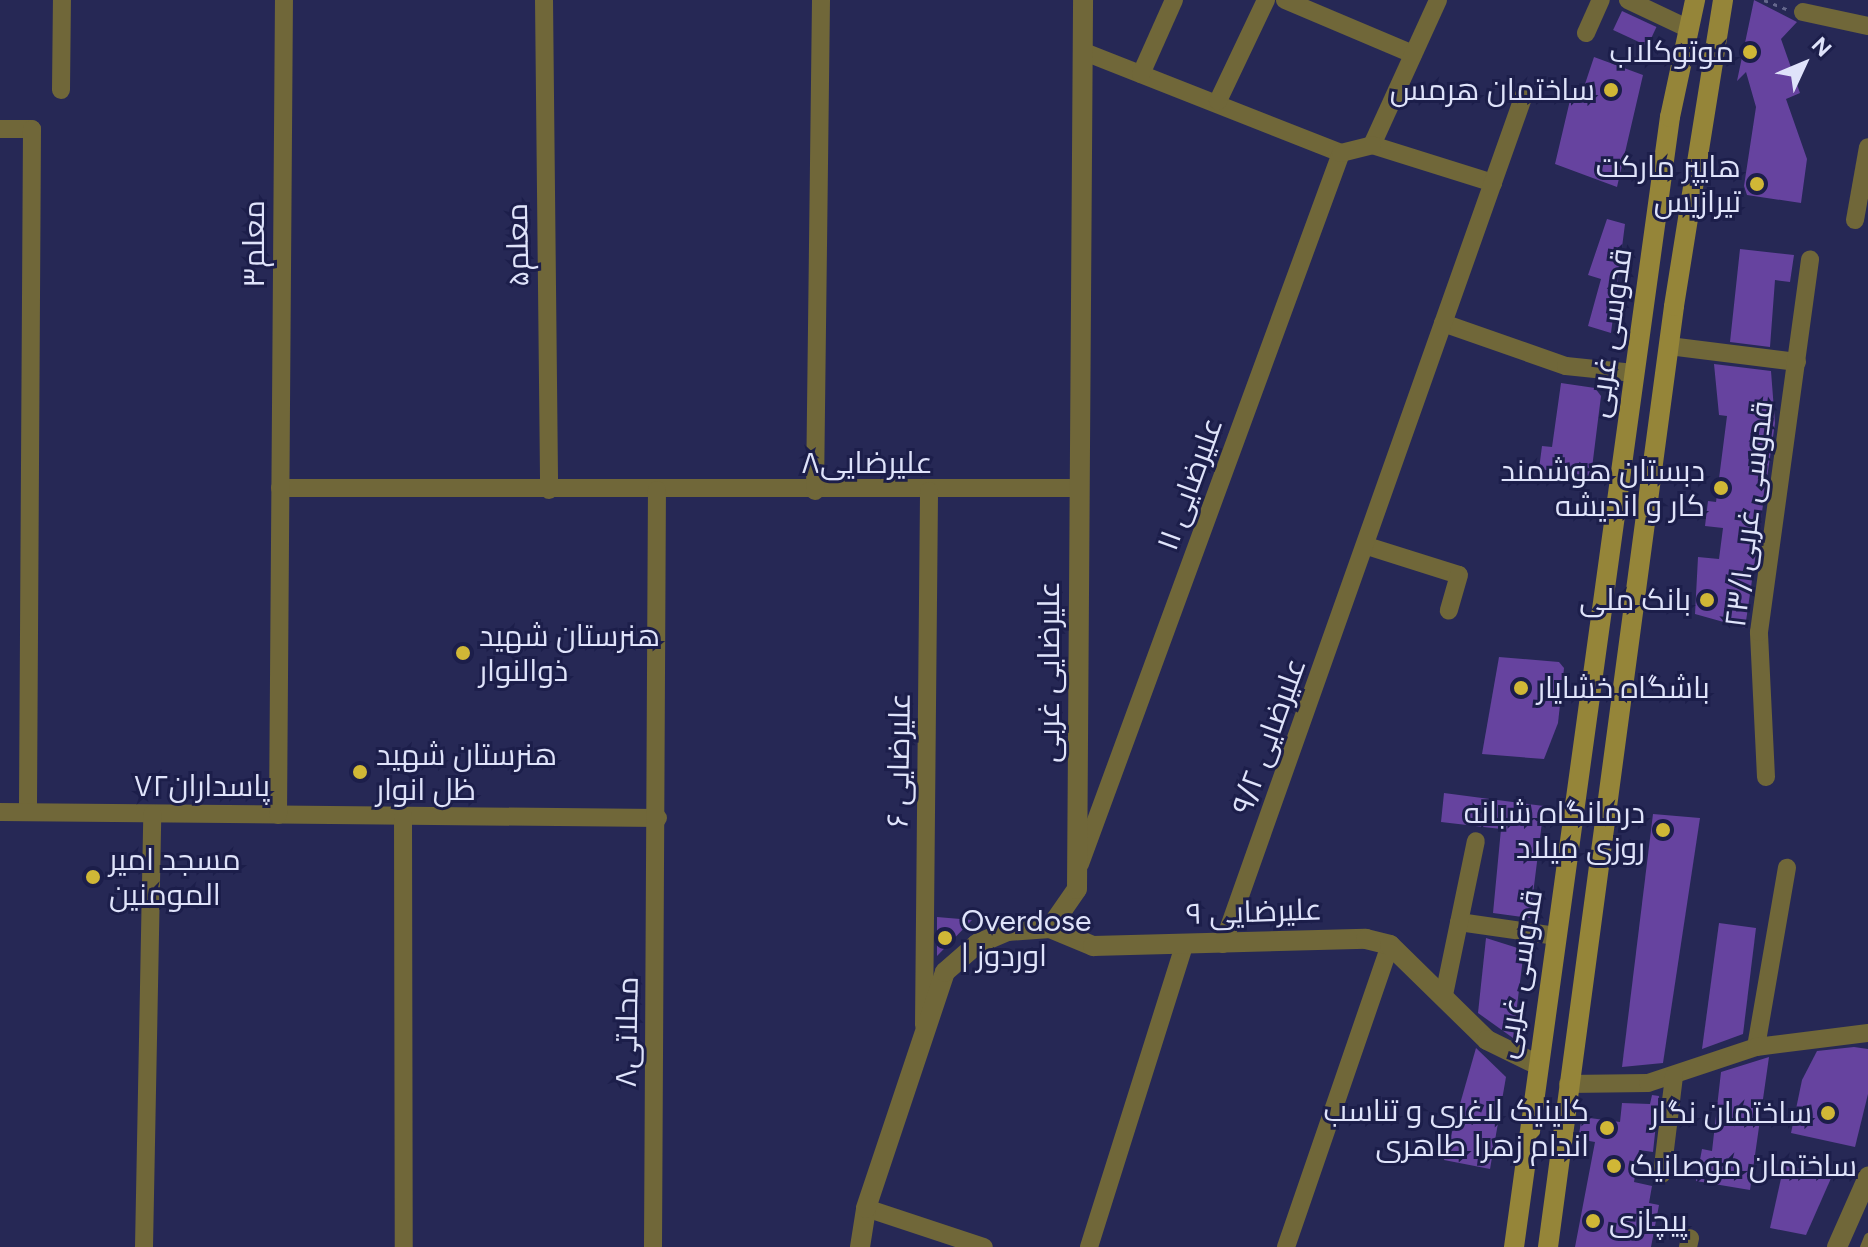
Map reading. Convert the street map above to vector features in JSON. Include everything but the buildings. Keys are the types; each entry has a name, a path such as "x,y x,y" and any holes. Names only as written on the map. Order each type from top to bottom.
{"main road":[{"name":"قدوسی غربی","path":"1514,1247 1534,1063 1556,936 1634,373 1695,0"},
{"name":"قدوسی غربی","path":"1548,1247 1568,1084 1649,536 1669,346 1723,0"}],"street":[{"path":"61,90 62,0"},
{"name":"معلم۳","path":"278,815 284,0"},
{"name":"معلم۵","path":"544,0 549,490"},
{"path":"815,491 821,0"},
{"name":"علیرضایی غربی","path":"1050,928 1077,889 1080,864 1077,488 1083,0"},
{"path":"1141,74 1174,0"},
{"path":"1218,101 1266,0"},
{"path":"1285,0 1413,54"},
{"path":"1372,145 1438,0"},
{"path":"1586,33 1601,0"},
{"path":"1628,0 1689,29"},
{"path":"1803,12 1868,26"},
{"path":"1082,51 1218,101 1341,153 1372,145 1493,183"},
{"name":"۹/۲ علیرضایی","path":"1223,944 1367,546 1524,95"},
{"path":"0,129 32,129 28,812"},
{"path":"1855,220 1868,147"},
{"name":"۱۱ علیرضایی","path":"1080,864 1341,153"},
{"name":"قدوسی غربی۲۳/۱","path":"1766,777 1759,632 1810,259"},
{"path":"1443,323 1566,366 1634,373"},
{"path":"1669,346 1797,362"},
{"name":"علیرضایی۸","path":"280,488 815,491 1077,488"},
{"name":"محلاتی۸","path":"653,1247 658,818 657,490"},
{"name":"۶ علیرضایی","path":"924,1028 929,491"},
{"path":"1367,546 1459,575 1449,611"},
{"name":"پاسداران۷۲","path":"0,812 658,818"},
{"path":"144,1247 152,814"},
{"path":"403,816 404,1247"},
{"path":"1444,995 1476,841"},
{"path":"1756,1047 1787,868"},
{"path":"1459,922 1556,936"},
{"path":"860,1247 866,1208 945,972 977,944 1007,931 1050,928"},
{"name":"۹ علیرضایی","path":"1050,928 1093,946 1366,939 1390,945"},
{"path":"1089,1247 1184,945"},
{"path":"1286,1247 1390,945 1487,1040 1534,1063"},
{"path":"1568,1084 1674,1076 1756,1047 1868,1033"},
{"path":"1662,1174 1674,1076"},
{"path":"1837,1247 1868,1177"},
{"path":"866,1208 984,1247"}],"lane":[{"path":"1864,1247 1868,1237"}],"path":[{"path":"1764,0 1803,12"}],"place":[{"name":"موتوکلاب","path":"1750,52"},
{"name":"ساختمان هرمس","path":"1611,90"},
{"name":"هایپر مارکت تیرازیس","path":"1757,184"},
{"name":"دبستان هوشمند کار و اندیشه","path":"1721,488"},
{"name":"بانک ملی","path":"1707,600"},
{"name":"هنرستان شهید ذوالنوار","path":"463,653"},
{"name":"باشگاه خشایار","path":"1521,688"},
{"name":"هنرستان شهید ظل انوار","path":"360,772"},
{"name":"درمانگاه شبانه روزی میلاد","path":"1663,830"},
{"name":"مسجد امیر المومنین","path":"93,877"},
{"name":"Overdose | اوردوز","path":"945,938"},
{"name":"ساختمان نگار","path":"1828,1113"},
{"name":"کلینیک لاغری و تناسب اندام زهرا طاهری","path":"1607,1128"},
{"name":"ساختمان موصانیک","path":"1614,1166"},
{"name":"پیچازی","path":"1593,1221"}]}
